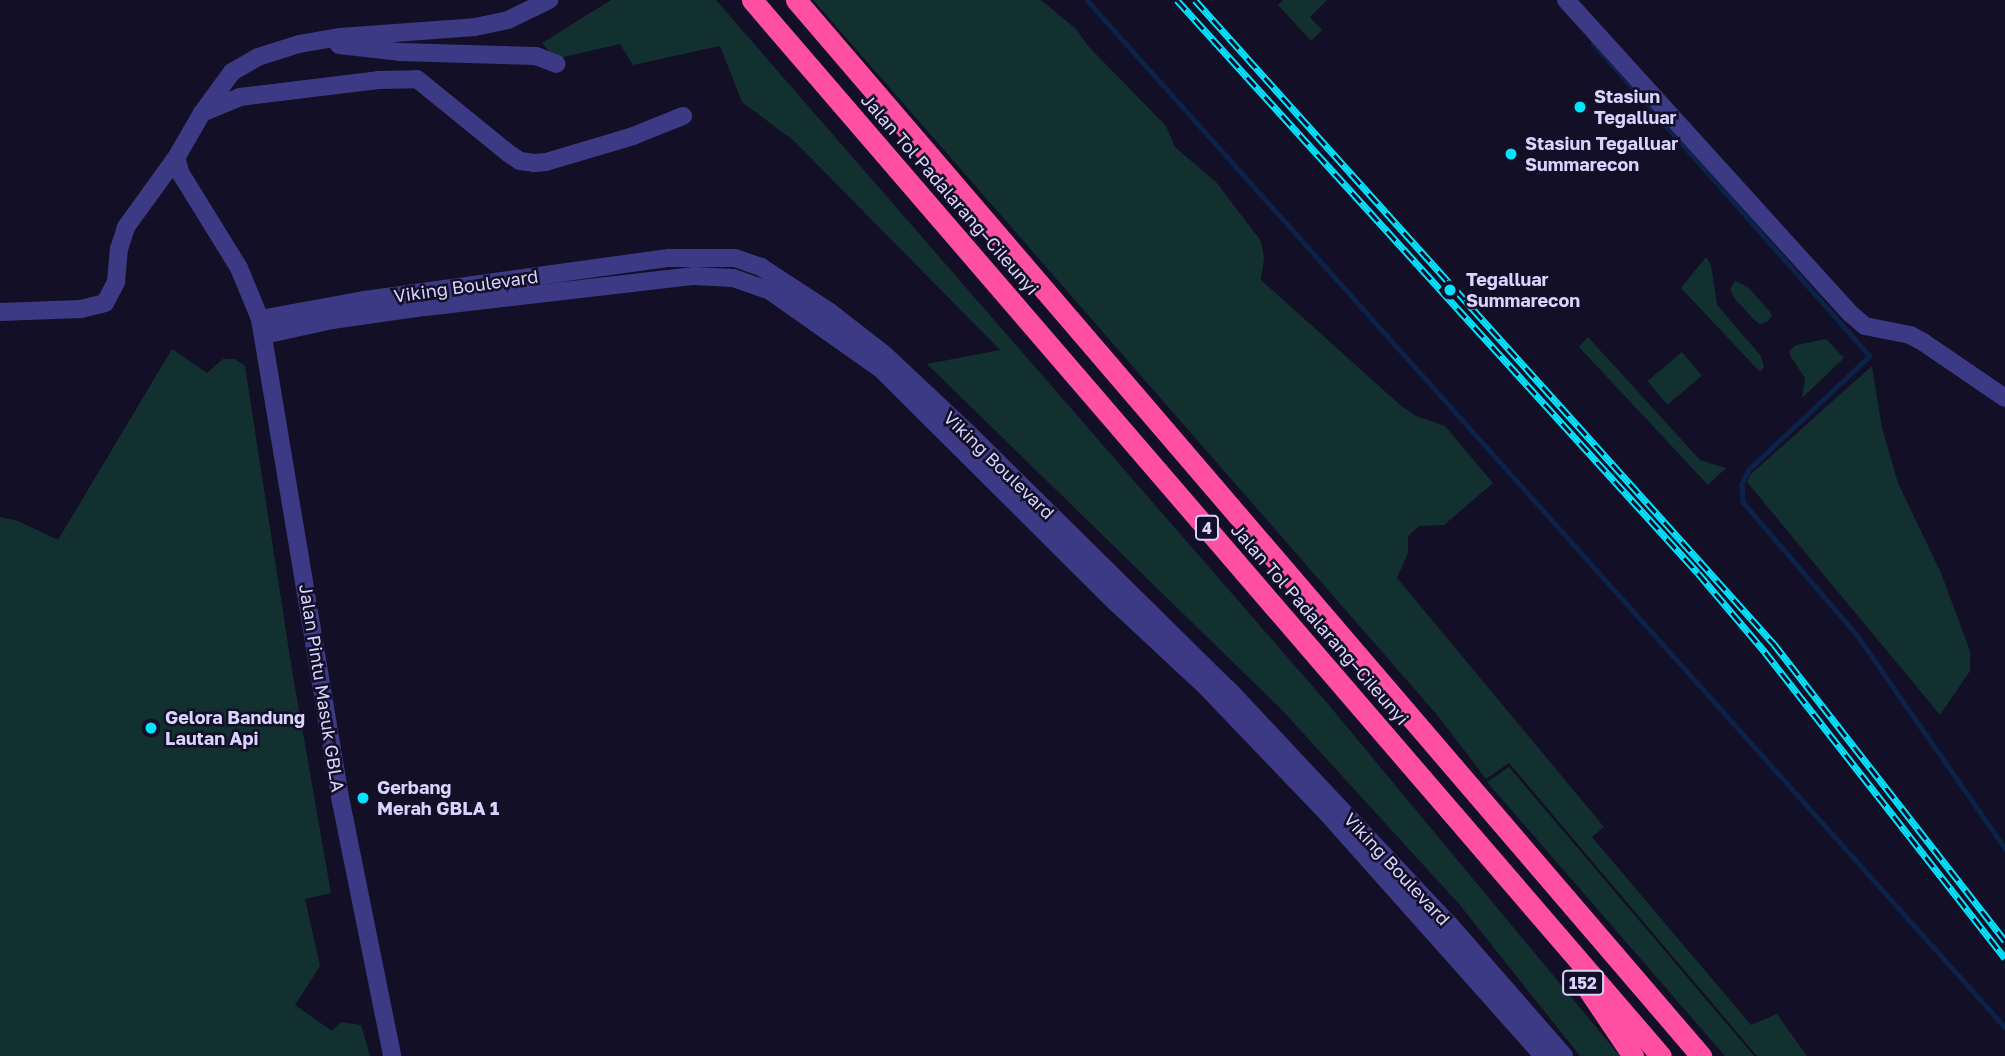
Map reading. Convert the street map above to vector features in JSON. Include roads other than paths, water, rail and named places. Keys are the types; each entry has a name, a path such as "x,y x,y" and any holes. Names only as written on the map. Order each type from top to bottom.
{"highway":[{"name":"Jalan Tol Padalarang–Cileunyi","path":"752,0 1661,1056"},
{"name":"Jalan Tol Padalarang–Cileunyi","path":"796,0 1701,1056"},
{"path":"1536,909 1560,890"},
{"name":"152","path":"1536,909 1633,1056"}],"street":[{"path":"0,312 81,309 105,303 116,282 119,249 126,226 176,158 202,113 232,72 280,49 326,39 482,26 508,20 549,0"},
{"path":"1566,0 1852,314 1877,330 1910,335 1923,342 2005,398"},
{"path":"326,39 340,45 374,50 536,56 557,64"},
{"path":"202,113 240,97 378,80 417,79 508,153 520,161 534,163 546,162 633,136 683,116"},
{"name":"Jalan Pintu Masuk GBLA","path":"176,158 181,174 254,297 262,327 341,802 392,1056"},
{"name":"Viking Boulevard","path":"262,327 365,300 669,258 735,258 761,267 830,312 884,355 1228,689 1449,923 1564,1056"},
{"name":"Viking Boulevard","path":"262,327 694,276 733,278 769,291 882,370 1116,603 1207,688 1325,811 1543,1056"}],"waterway":[{"path":"1087,0 2005,1027"},
{"path":"1593,43 1870,356 1749,470 1742,484 1743,502 1857,635 2005,848"}],"railway":[{"path":"1177,0 1698,573 1765,652 2005,958"},
{"path":"1195,0 1774,644 2005,941"}],"place":[{"name":"Stasiun Tegalluar","path":"1580,107"},
{"name":"Stasiun Tegalluar Summarecon","path":"1511,154"},
{"name":"Tegalluar Summarecon","path":"1450,290"},
{"name":"Gelora Bandung Lautan Api","path":"151,728"},
{"name":"Gerbang Merah GBLA 1","path":"363,798"}]}
